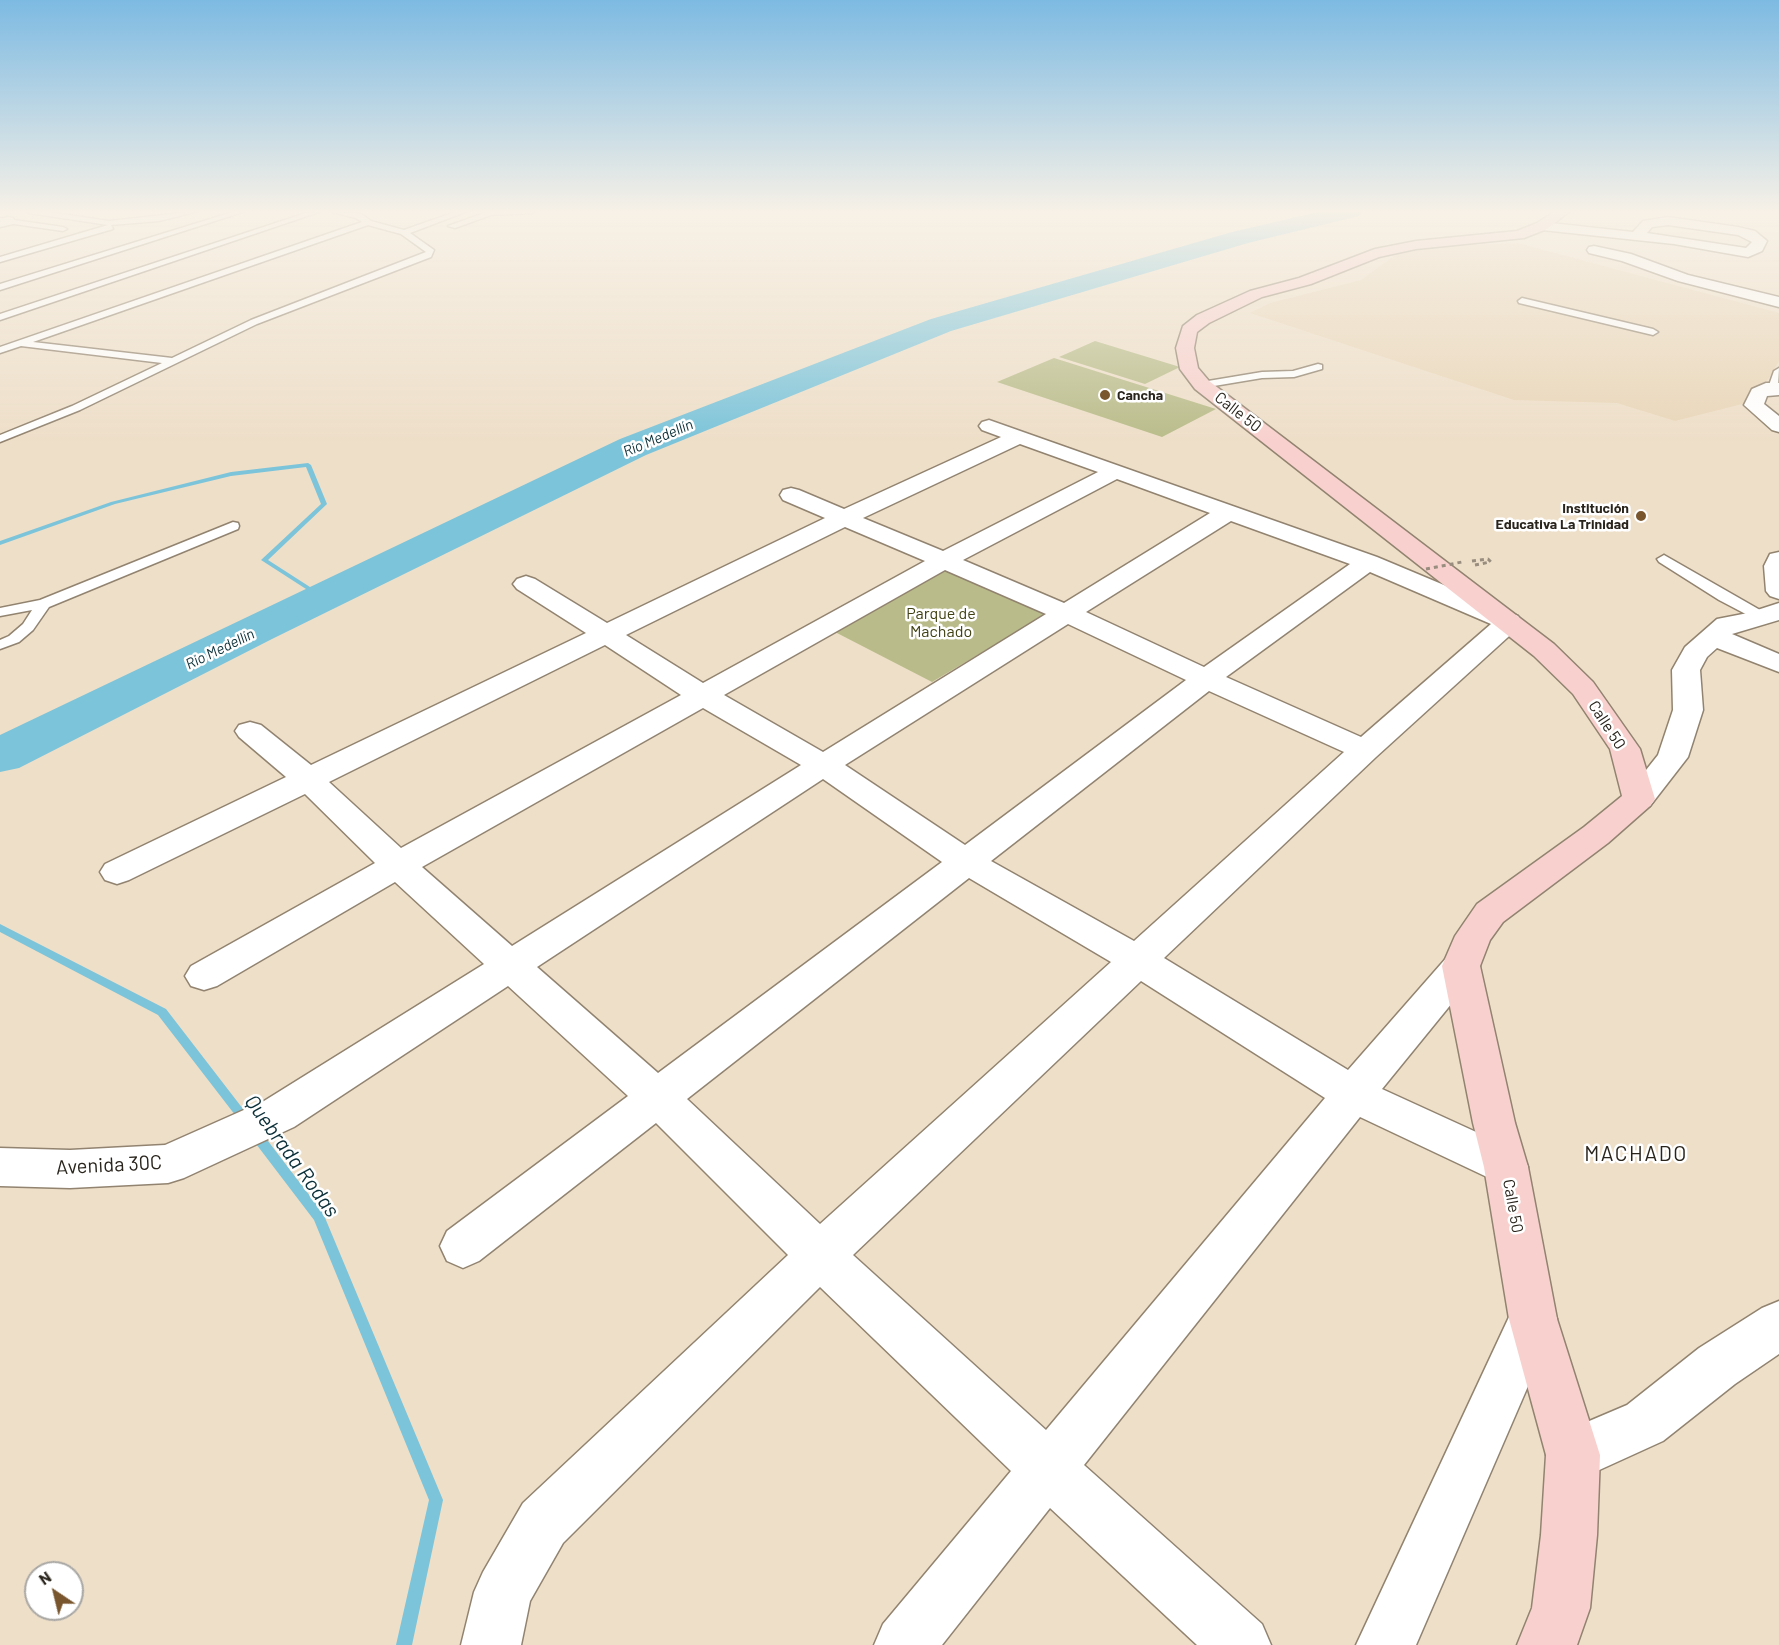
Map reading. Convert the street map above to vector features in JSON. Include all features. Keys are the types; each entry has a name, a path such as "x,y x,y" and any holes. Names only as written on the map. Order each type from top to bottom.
{"main road":[{"name":"Calle 50","path":"1279,288 1256,294 1203,319 1189,330 1185,348 1189,369 1202,385 1544,650 1583,688 1625,749 1639,798"},
{"path":"1461,966 1473,936 1490,913 1596,835 1639,798"},
{"name":"Calle 50","path":"1461,966 1494,1122 1506,1167 1533,1319 1573,1455 1569,1535 1561,1608 1547,1645"}],"street":[{"path":"1722,288 1779,302"},
{"path":"1777,383 1759,393 1754,405 1779,426"},
{"path":"491,1645 503,1592 543,1523 820,1255 1365,750 1509,622 1368,562 989,426"},
{"path":"117,872 1018,436"},
{"path":"204,976 398,865 945,560 1117,471"},
{"path":"791,495 847,517 1068,614 1206,680 1365,750"},
{"name":"Avenida 30C","path":"0,1167 70,1169 168,1164 279,1114 823,765 1230,511"},
{"path":"1779,559 1776,566 1779,591"},
{"path":"462,1246 1206,680 1368,562"},
{"path":"526,584 605,636 823,765 967,862 1137,960 1353,1094 1506,1167"},
{"path":"1639,798 1673,757 1688,710 1686,670 1695,653 1726,625 1770,614"},
{"path":"1715,637 1779,664"},
{"path":"250,731 308,779 398,865 658,1098 820,1255 1048,1469 1241,1645"},
{"path":"904,1645 1353,1094 1461,966"},
{"path":"1386,1645 1533,1319"},
{"path":"1573,1455 1645,1423 1717,1366 1779,1324"}],"lane":[{"path":"0,317 88,288"},
{"path":"0,350 180,288"},
{"path":"0,439 76,408 254,322 343,288"},
{"path":"1522,301 1653,333"},
{"path":"20,343 174,361"},
{"path":"1202,385 1262,375 1294,374 1317,367"},
{"path":"0,612 44,604 233,526"},
{"path":"1664,559 1724,597 1770,614"},
{"path":"0,645 14,639 28,627 44,604"}],"path":[{"path":"1426,568 1488,558 1492,562 1490,562"}],"shaded area":[{"path":"1330,288 1685,288 1779,313 1779,361 1769,378 1746,403 1675,421 1617,403 1514,400 1250,313 1270,303"}],"green space":[{"path":"1095,341 1180,367 1145,384 1059,357"},
{"name":"Cancha","path":"1054,358 1216,409 1162,437 997,382"},
{"name":"Parque de Machado","path":"947,568 1045,615 932,682 835,632"}],"waterway":[{"name":"Río Medellín","path":"0,756 256,629 633,447 941,325 1068,288"},
{"path":"0,543 113,503 231,474 308,465 324,504 264,560 322,597"},
{"name":"Quebrada Rodas","path":"0,928 162,1012 246,1121"},
{"name":"Quebrada Rodas","path":"254,1132 319,1217 436,1500 404,1645"}],"place":[{"name":"Cancha","path":"1105,395"},
{"name":"Institución Educativa La Trinidad","path":"1641,516"}],"district":[{"name":"MACHADO","path":"1636,1154"}]}
